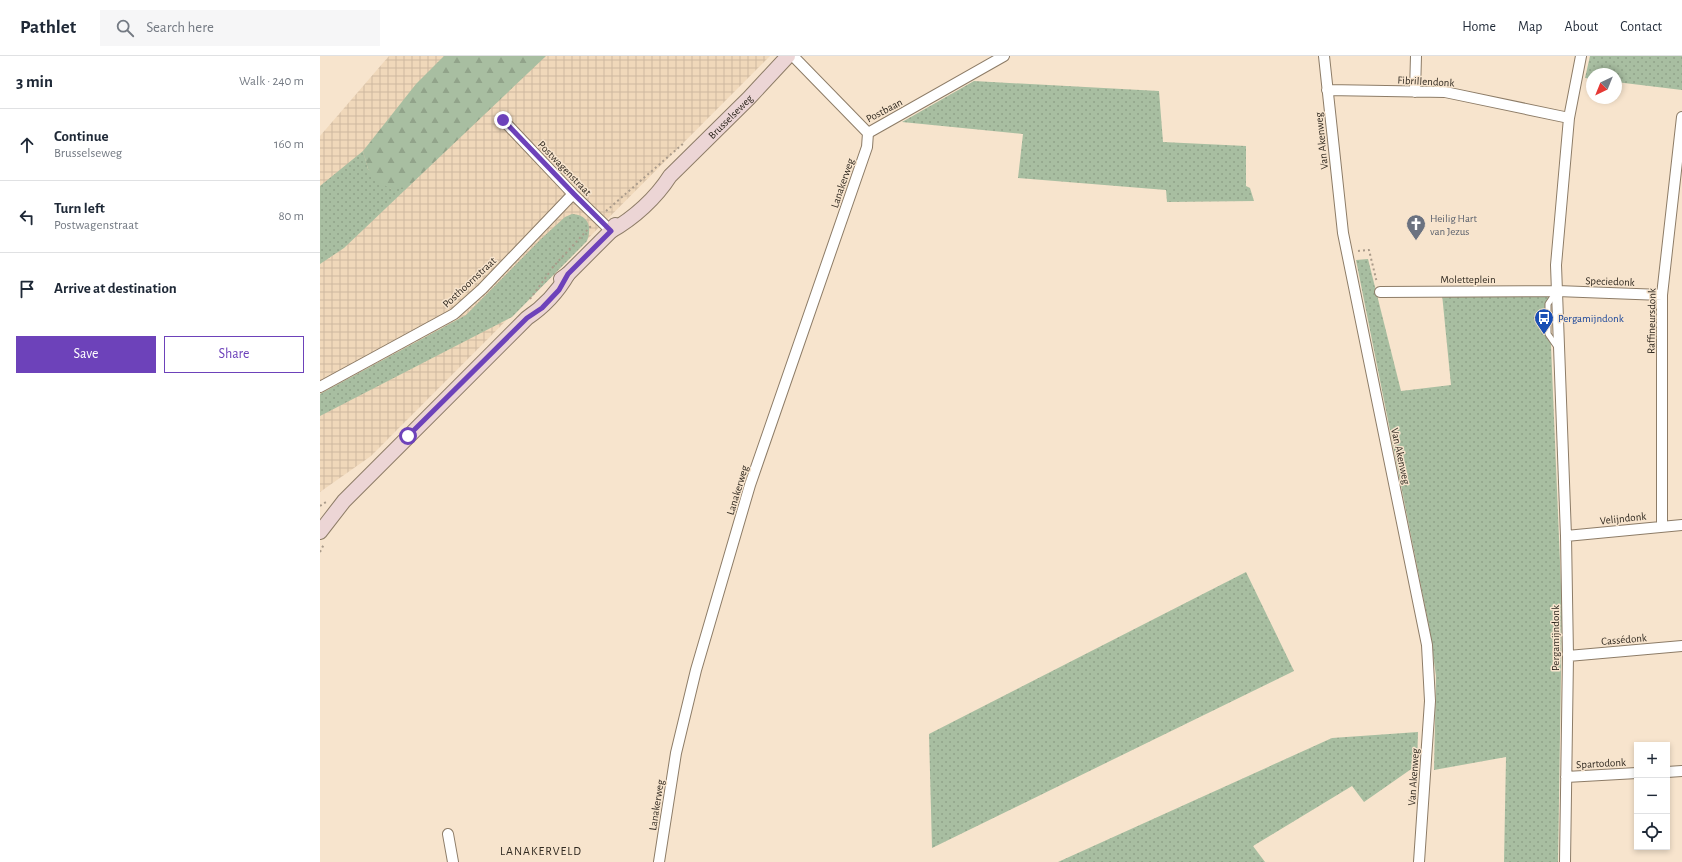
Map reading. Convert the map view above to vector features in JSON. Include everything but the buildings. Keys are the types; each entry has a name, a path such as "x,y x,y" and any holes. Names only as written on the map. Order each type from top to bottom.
{"street":[{"name":"Brusselseweg","path":"320,518 344,501 527,318 536,302 554,283 568,274 611,231 628,222 663,187 670,176 744,103 788,56"},
{"name":"Postbaan","path":"793,56 868,133 1004,56"},
{"name":"Van Akenweg","path":"1324,56 1343,233 1427,645 1430,701 1419,862"},
{"path":"1415,92 1416,56"},
{"name":"Pergamijndonk","path":"1566,862 1568,656 1566,536 1556,265 1569,118 1581,56"},
{"name":"Fibrillendonk","path":"1327,90 1445,92 1569,118"},
{"name":"Raffineursdonk","path":"1662,526 1662,295 1682,117"},
{"name":"Postwagenstraat","path":"503,120 611,231"},
{"name":"Lanakerweg","path":"659,862 676,753 696,670 750,485 865,154 868,133"},
{"name":"Posthoornstraat","path":"320,387 454,314 482,289 574,194"},
{"name":"Speciedonk","path":"1557,291 1662,295"},
{"name":"Moletteplein","path":"1380,292 1557,291"},
{"name":"Brusselseweg","path":"322,538 344,501"},
{"name":"Velijndonk","path":"1566,536 1682,525"},
{"name":"Cassédonk","path":"1568,656 1682,646"},
{"path":"1670,772 1682,771"},
{"name":"Spartodonk","path":"1566,777 1634,773"},
{"path":"448,834 453,862"}],"path":[{"path":"1347,252 1368,250 1380,292"},
{"path":"320,552 322,538"}],"shaded area":[{"path":"389,56 770,56 371,456 320,492 320,136"}],"green space":[{"path":"444,56 546,56 406,189 391,189 379,182 368,169 363,151 416,84"},
{"path":"1590,56 1682,56 1682,90 1622,83 1622,68 1587,68"},
{"path":"974,81 1159,91 1163,142 1246,146 1246,186 1250,188 1254,201 1167,202 1166,190 1018,178 1023,134 902,122"},
{"path":"363,151 368,169 391,189 406,189 344,248 320,264 320,186"},
{"path":"572,214 586,219 589,227 587,241 512,317 320,416 320,394 466,315 542,238 565,217"},
{"path":"1368,259 1401,391 1451,385 1442,294 1543,294 1549,298 1562,610 1558,862 1504,862 1506,757 1434,770 1436,676 1429,626 1356,260"},
{"path":"1246,572 1294,671 932,848 929,734"},
{"path":"1418,732 1417,765 1364,802 1352,786 1253,846 1265,862 1058,862 1332,738"}],"place":[{"name":"Heilig Hart van Jezus","path":"1416,241"},
{"name":"Pergamijndonk","path":"1544,335"}],"district":[{"name":"LANAKERVELD","path":"541,851"}],"route":[{"path":"408,436 527,318 542,308 559,290 568,274 611,231 503,120"}]}
